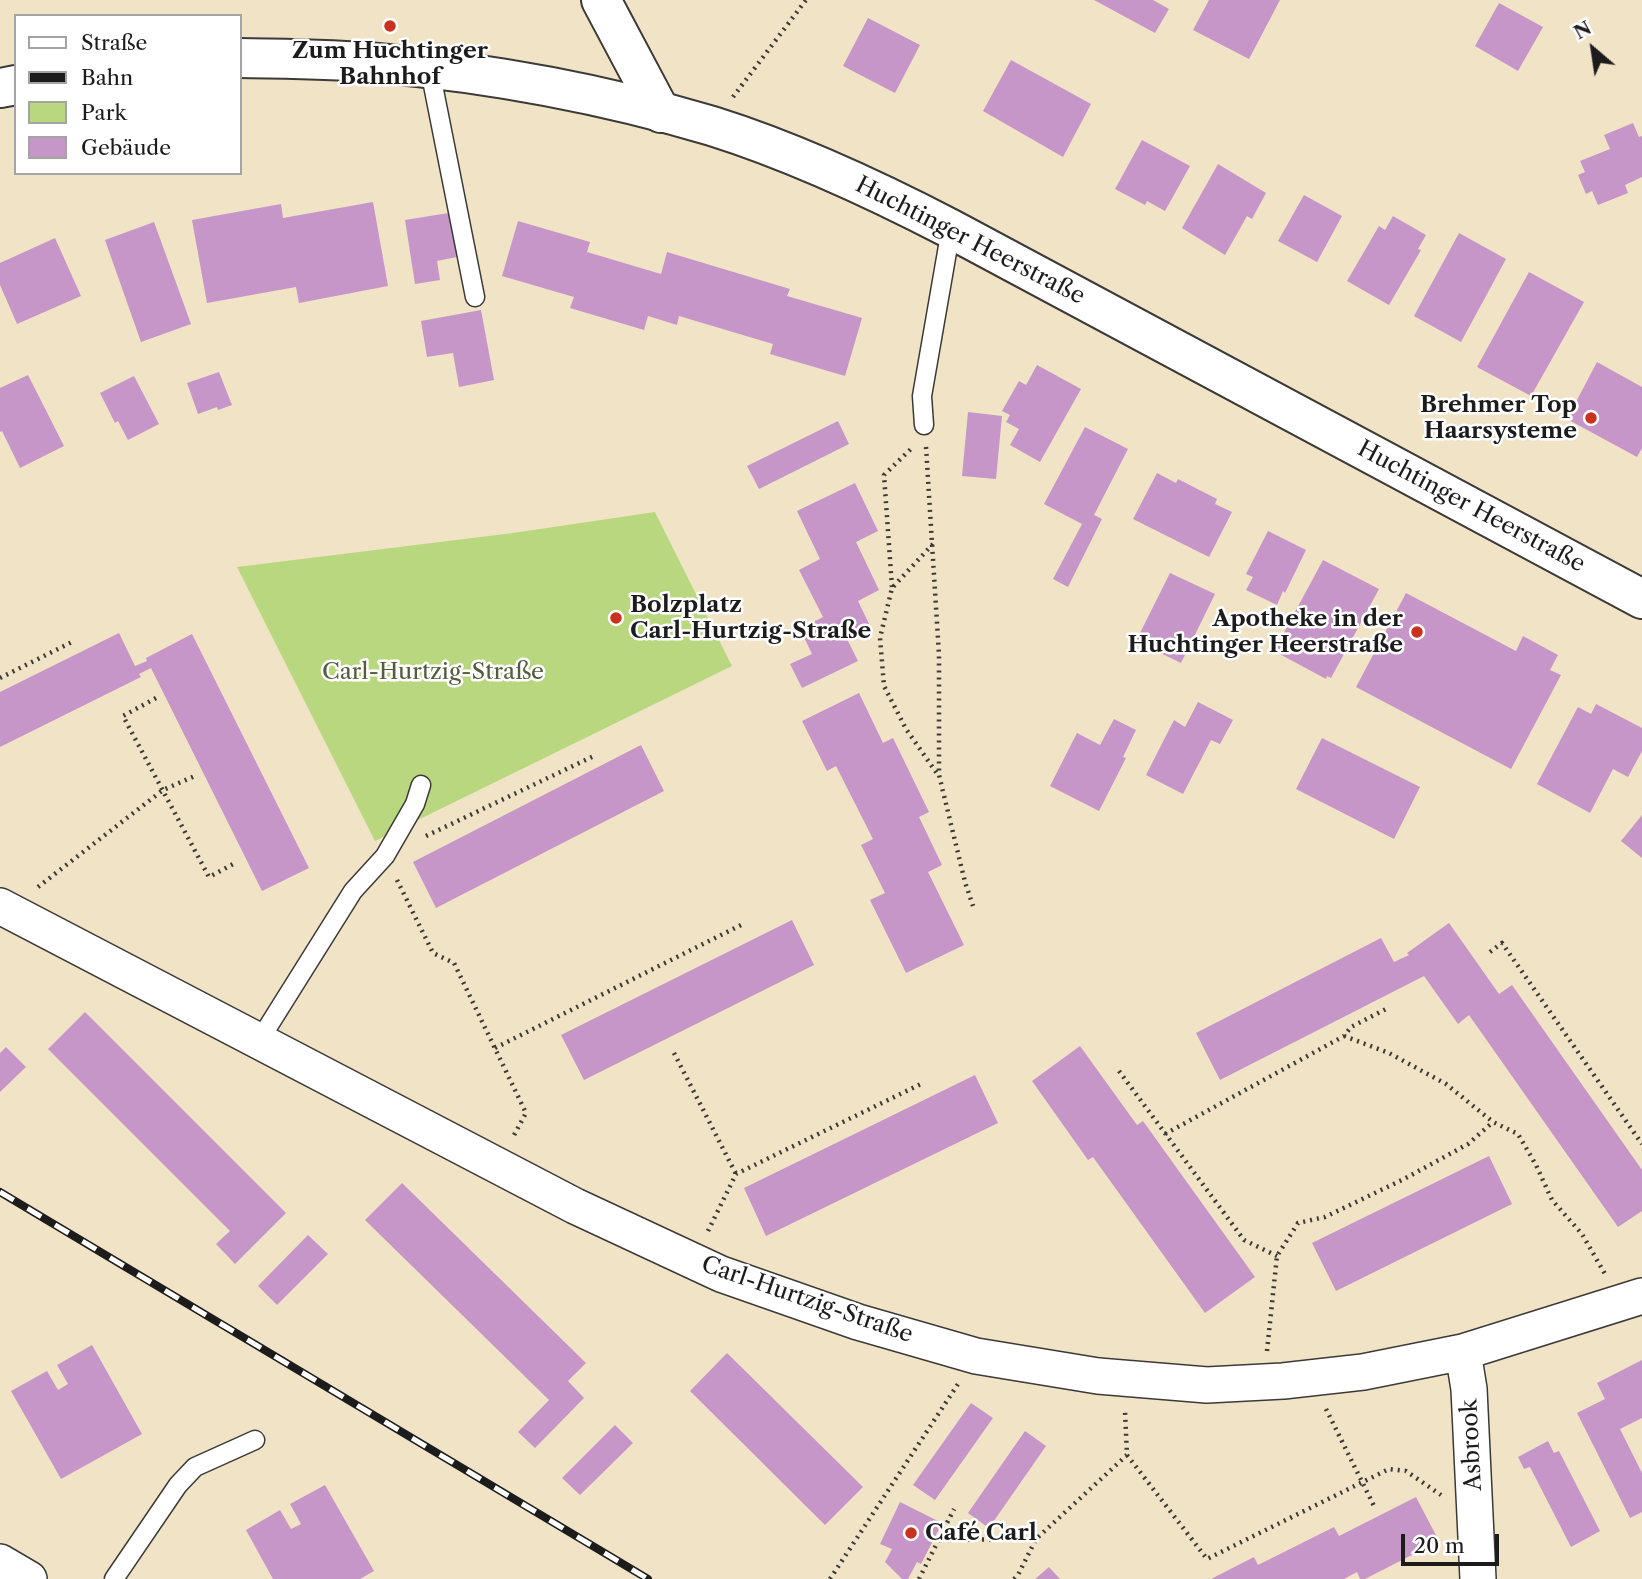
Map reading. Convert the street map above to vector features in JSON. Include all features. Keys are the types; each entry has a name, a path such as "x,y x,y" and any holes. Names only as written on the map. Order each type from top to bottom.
{"main road":[{"path":"601,0 661,114"},
{"name":"Huchtinger Heerstraße","path":"242,58 366,62 581,93 712,126 819,166 888,196 951,229 1642,599"}],"street":[{"name":"Carl-Hurtzig-Straße","path":"9,911 575,1206 721,1275 858,1322 976,1356 1046,1369 1124,1378 1207,1385 1271,1382 1363,1372 1463,1352 1632,1300"},
{"name":"Asbrook","path":"1463,1352 1469,1389 1478,1579"},
{"path":"0,1562 29,1579"}],"lane":[{"path":"430,70 475,297"},
{"path":"925,430 922,396 951,229"},
{"path":"260,1041 353,891 385,856 415,804 421,785"},
{"path":"114,1579 178,1485 194,1467 256,1440"}],"path":[{"path":"712,126 806,0"},
{"path":"925,430 939,655 939,775 973,906"},
{"path":"925,430 884,475 892,588 880,638 884,686 906,729 939,775"},
{"path":"892,588 933,544"},
{"path":"0,678 74,641"},
{"path":"156,698 123,716 209,877 237,862"},
{"path":"499,1166 526,1113 454,963 433,953 385,856 596,755"},
{"path":"9,911 163,790 197,775"},
{"path":"495,1048 741,925"},
{"path":"1490,952 1502,943 1642,1144"},
{"path":"1165,1134 1344,1036 1351,1027 1388,1008"},
{"path":"1344,1036 1389,1053 1446,1084 1493,1122 1518,1134 1552,1200 1582,1234 1632,1300"},
{"path":"674,1053 736,1174"},
{"path":"1119,1071 1244,1240 1277,1256"},
{"path":"694,1261 736,1174 923,1083"},
{"path":"1271,1382 1267,1346 1277,1256 1298,1223 1325,1216 1404,1179 1468,1144 1493,1122"},
{"path":"830,1579 976,1356"},
{"path":"1124,1378 1127,1455 1207,1559 1389,1469 1406,1471 1476,1518"},
{"path":"1310,1378 1374,1506"},
{"path":"1014,1579 1036,1539 1127,1455"},
{"path":"919,1579 954,1509"},
{"path":"940,1540 1036,1539"}],"green space":[{"name":"Carl-Hurtzig-Straße","path":"655,512 732,666 375,841 237,567 513,533"}],"building":[{"path":"1094,0 1153,0 1169,9 1155,33"},
{"path":"1209,0 1280,0 1249,59 1193,30"},
{"path":"1499,3 1543,27 1518,71 1475,46"},
{"path":"868,18 920,45 895,93 843,66"},
{"path":"1011,60 1091,104 1063,157 983,111"},
{"path":"1633,123 1639,137 1642,136 1642,177 1625,185 1628,193 1598,205 1592,191 1586,194 1578,175 1585,172 1580,161 1610,149 1604,135"},
{"path":"1142,140 1190,166 1165,211 1147,201 1145,205 1115,189"},
{"path":"1218,164 1266,193 1252,219 1247,216 1225,255 1182,228"},
{"path":"1304,195 1342,216 1317,262 1278,241"},
{"path":"373,202 388,286 299,303 296,287 207,303 192,220 281,204 283,218"},
{"path":"455,212 462,256 437,261 440,280 415,284 405,220"},
{"path":"1393,216 1426,235 1418,249 1421,250 1389,305 1347,281 1379,226 1385,230"},
{"path":"518,221 590,242 587,252 661,274 667,252 790,289 787,296 862,318 845,376 770,354 773,344 679,316 677,325 648,316 644,330 570,308 574,297 502,276"},
{"path":"154,222 191,324 141,342 105,240"},
{"path":"1459,233 1506,259 1461,342 1414,316"},
{"path":"55,238 81,296 17,324 0,285 0,263"},
{"path":"1529,272 1584,302 1531,396 1477,367"},
{"path":"481,310 494,380 459,387 453,353 427,357 421,321"},
{"path":"1597,362 1642,387 1642,448 1637,457 1567,419"},
{"path":"1037,365 1081,389 1040,462 1010,445 1019,429 1006,422 1010,415 1002,411 1019,381 1026,385"},
{"path":"219,372 232,405 198,414 187,383"},
{"path":"28,375 64,446 20,468 2,431 0,432 0,388"},
{"path":"134,376 159,424 128,440 118,421 115,423 100,393"},
{"path":"968,412 1002,416 996,479 962,476"},
{"path":"838,421 849,444 759,489 747,466"},
{"path":"1085,427 1128,449 1094,515 1102,519 1068,587 1053,579 1082,524 1044,504"},
{"path":"1157,473 1176,483 1178,479 1217,499 1215,504 1232,512 1209,557 1133,519"},
{"path":"855,483 878,531 856,542 879,590 858,601 870,626 846,637 858,661 802,688 790,664 812,654 800,629 823,617 799,570 820,559 797,511"},
{"path":"1268,531 1306,550 1277,605 1246,590 1253,577 1246,574"},
{"path":"1323,560 1379,589 1331,678 1327,676 1326,679 1274,651"},
{"path":"1170,573 1215,594 1181,663 1136,641"},
{"path":"1406,593 1516,651 1523,636 1558,655 1550,670 1561,675 1511,769 1356,687"},
{"path":"119,633 135,666 192,634 309,868 262,891 151,668 139,674 141,677 0,747 0,692"},
{"path":"859,693 883,743 893,738 929,812 919,817 942,865 928,872 964,945 906,973 870,900 885,893 861,845 873,839 836,766 827,771 802,721"},
{"path":"1198,702 1233,720 1220,744 1211,740 1183,794 1146,775 1174,720 1185,727"},
{"path":"1596,704 1642,728 1642,751 1628,777 1613,769 1590,813 1537,784 1578,707 1591,714"},
{"path":"1114,719 1136,730 1123,757 1126,758 1099,811 1050,786 1077,733 1100,745"},
{"path":"1322,738 1420,787 1394,839 1296,789"},
{"path":"641,745 664,791 436,908 413,862"},
{"path":"1642,815 1642,858 1621,841"},
{"path":"792,920 814,965 584,1080 561,1035"},
{"path":"1449,923 1499,994 1512,985 1642,1170 1642,1211 1618,1227 1469,1015 1458,1024 1424,976 1220,1080 1196,1033 1381,938 1394,962 1409,955 1407,953"},
{"path":"85,1012 286,1213 235,1264 216,1244 230,1231 48,1049"},
{"path":"1080,1046 1137,1125 1143,1121 1255,1277 1205,1313 1093,1157 1088,1160 1032,1081"},
{"path":"6,1047 26,1067 0,1092 0,1053"},
{"path":"975,1075 998,1123 766,1236 744,1188"},
{"path":"1489,1156 1512,1204 1336,1291 1312,1243"},
{"path":"402,1183 586,1363 568,1381 584,1398 535,1448 518,1432 549,1400 365,1220"},
{"path":"308,1235 328,1254 277,1305 258,1286"},
{"path":"92,1345 142,1434 61,1479 11,1391 47,1371 58,1390 68,1384 57,1365"},
{"path":"727,1353 863,1487 825,1525 690,1391"},
{"path":"1642,1360 1642,1418 1620,1429 1642,1473 1642,1512 1630,1518 1577,1413 1605,1399 1597,1383"},
{"path":"971,1403 993,1418 935,1500 913,1485"},
{"path":"615,1425 633,1443 580,1495 562,1478"},
{"path":"1025,1431 1046,1446 989,1528 968,1513"},
{"path":"1548,1441 1554,1453 1559,1451 1600,1531 1571,1547 1530,1467 1524,1469 1518,1457"},
{"path":"325,1485 374,1571 360,1579 273,1579 246,1530 280,1510 291,1529 301,1524 290,1504"},
{"path":"1416,1497 1439,1541 1365,1579 1360,1579 1357,1572 1344,1579 1211,1579 1254,1557 1258,1565 1334,1527 1339,1536"},
{"name":"Café Carl","path":"900,1502 942,1523 921,1564 917,1562 908,1579 902,1579 885,1562 892,1549 880,1544"},
{"path":"1049,1567 1060,1579 1035,1579"}],"railway":[{"path":"0,1192 648,1579"}],"place":[{"name":"Zum Huchtinger Bahnhof","path":"390,26"},
{"name":"Brehmer Top Haarsysteme","path":"1591,418"},
{"name":"Bolzplatz Carl-Hurtzig-Straße","path":"616,618"},
{"name":"Apotheke in der Huchtinger Heerstraße","path":"1417,632"},
{"name":"Café Carl","path":"911,1533"}]}
